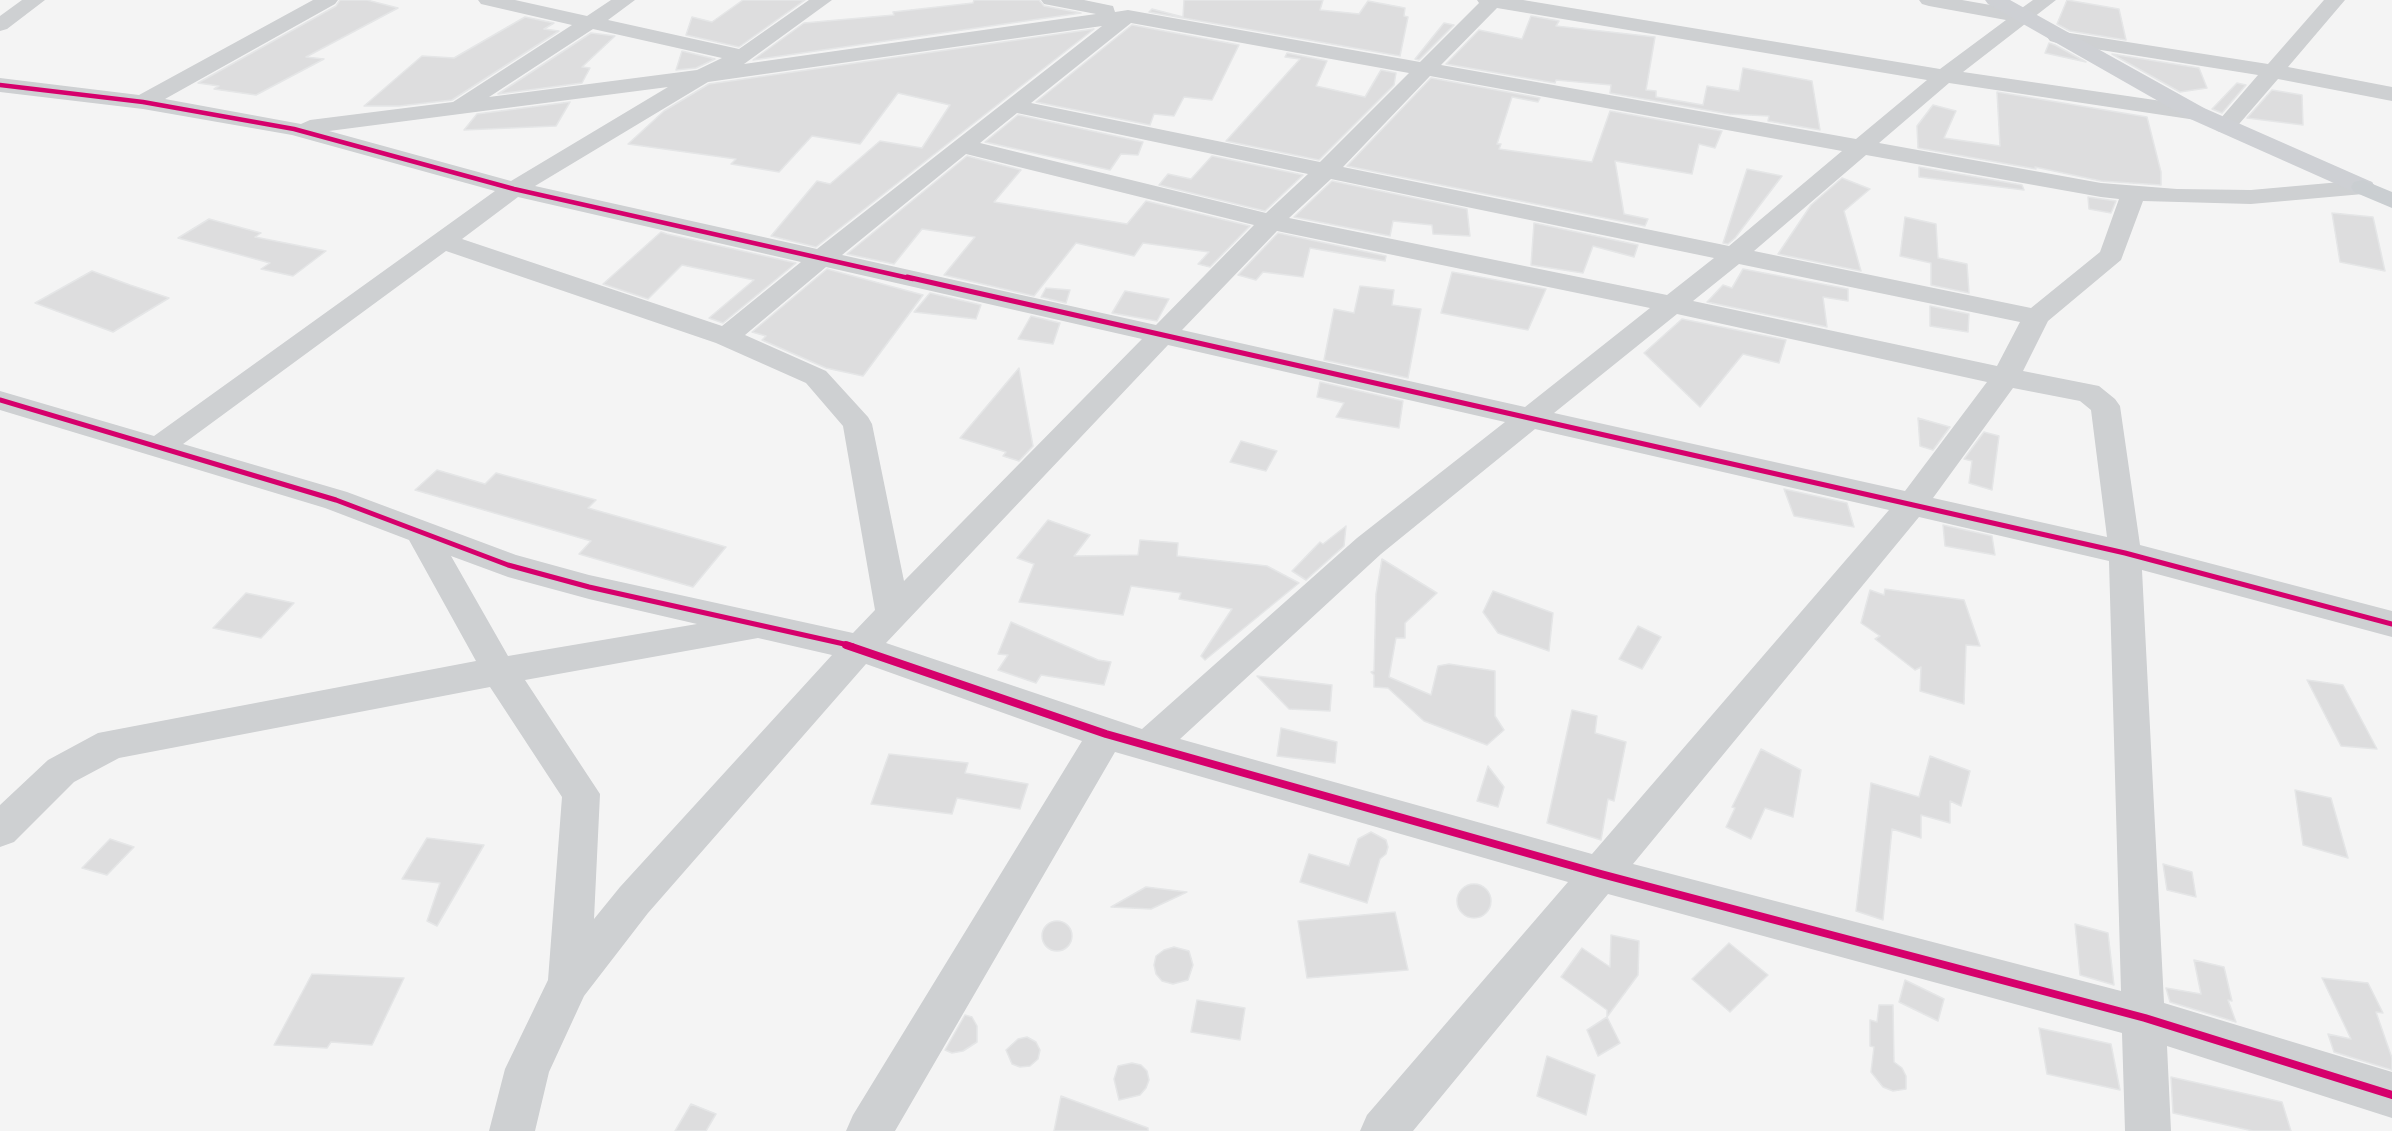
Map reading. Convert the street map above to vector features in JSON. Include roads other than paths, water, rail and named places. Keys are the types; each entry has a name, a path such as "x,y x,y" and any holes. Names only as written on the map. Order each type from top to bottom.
{"main road":[{"path":"1995,0 2057,37 2196,113 2392,201"},
{"path":"2363,187 2392,181"}],"street":[{"path":"0,25 35,0"},
{"path":"143,102 328,0"},
{"path":"488,0 743,56"},
{"path":"386,153 588,21 625,0"},
{"path":"159,447 514,189 702,76 743,56 822,0"},
{"path":"1051,0 1128,16 1425,68 2031,180 2133,193 2251,197 2363,187"},
{"path":"726,337 880,210 964,146 1146,0"},
{"path":"1487,0 1944,76 2196,113"},
{"path":"512,1131 527,1069 569,982 634,900 893,613 1271,222 1326,170 1492,0"},
{"path":"1929,0 2023,17"},
{"path":"1148,746 1369,546 1734,255 1944,76 2046,0"},
{"path":"2225,126 2335,0"},
{"path":"294,129 702,76 1128,16"},
{"path":"2057,37 2272,71 2392,94"},
{"path":"0,85 143,102 294,129 514,189 2125,553 2392,624"},
{"path":"1014,105 2036,317"},
{"path":"964,146 1271,222 2089,393 2105,406 2125,553 2148,1131"},
{"path":"1383,1131 1912,504 2006,377 2036,317 2112,255 2133,193"},
{"path":"442,241 726,337 816,377 857,424 893,613"},
{"path":"0,400 336,500 518,568 589,587 860,648 1106,734 1601,874 2145,1018 2392,1095"},
{"path":"420,531 500,671 581,794 569,982"},
{"path":"0,830 61,771 111,744 500,671 762,626"},
{"path":"869,1131 1106,734"}]}
